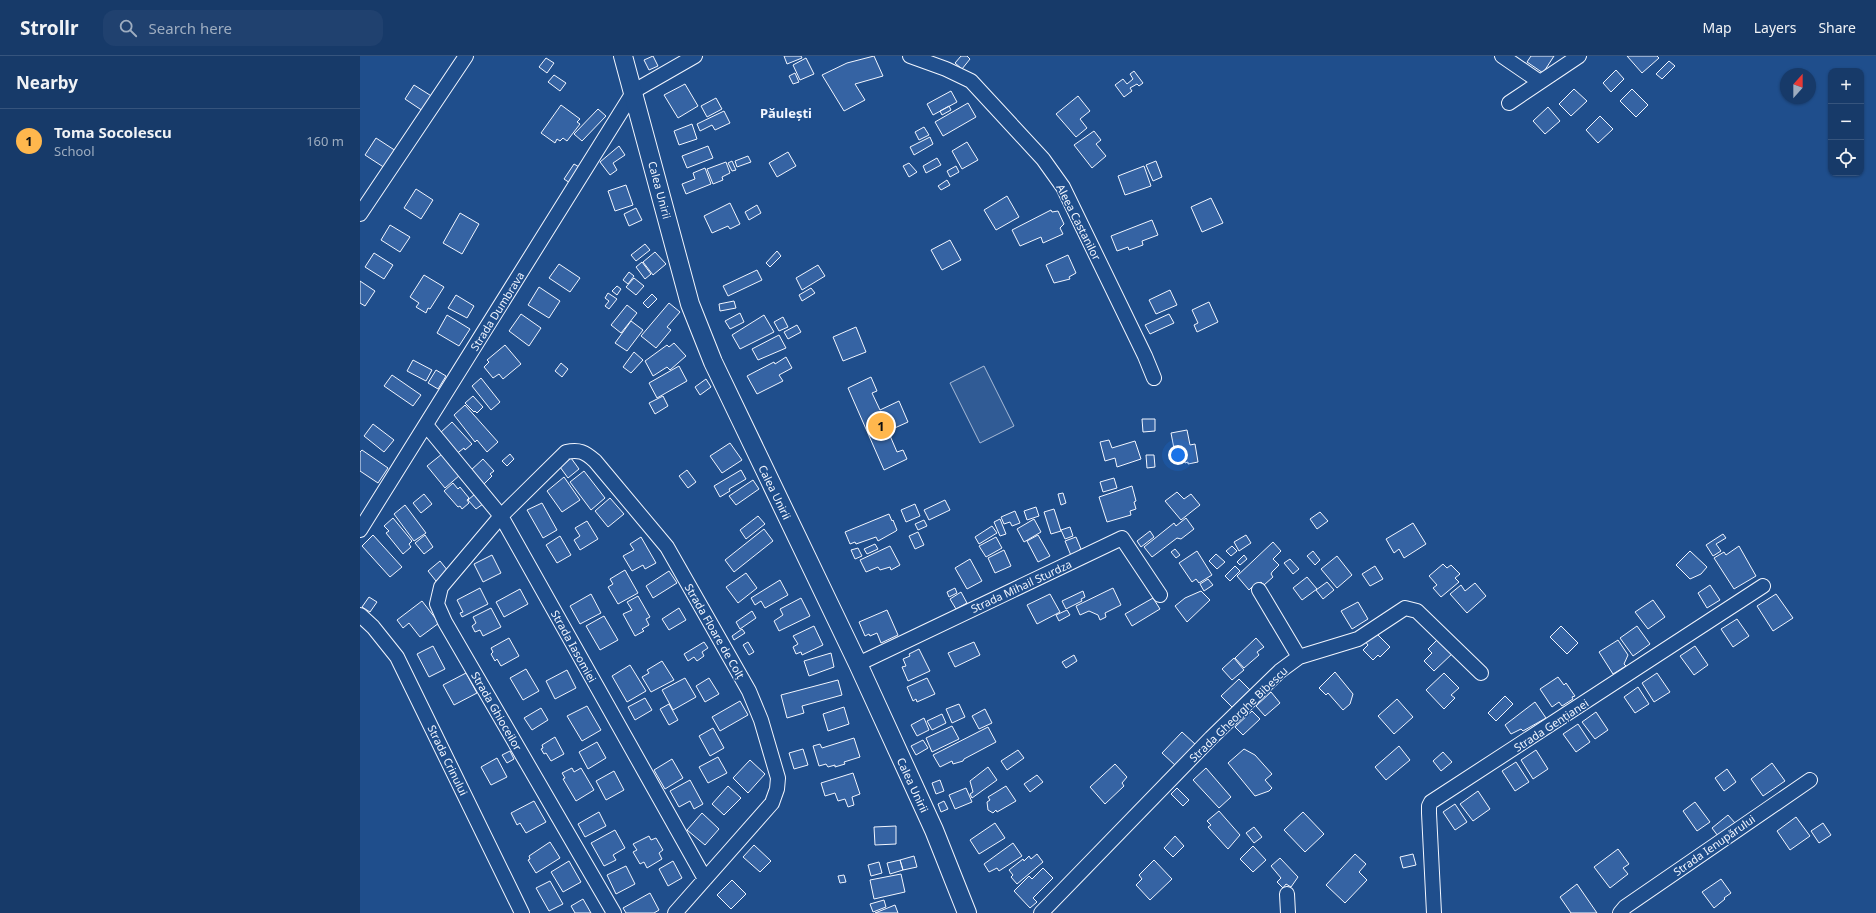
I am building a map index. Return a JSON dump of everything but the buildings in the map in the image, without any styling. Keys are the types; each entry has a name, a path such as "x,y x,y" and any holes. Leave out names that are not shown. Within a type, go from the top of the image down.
{"main road":[{"name":"Calea Unirii","path":"623,56 634,91 690,304 713,362 858,664 934,830 967,913"}],"street":[{"path":"360,214 466,56"},
{"path":"634,91 695,56"},
{"name":"Aleea Castanilor","path":"910,56 946,68 971,81 1043,158 1063,188 1145,356 1154,378"},
{"path":"1502,56 1540,82"},
{"path":"1509,103 1579,56"},
{"name":"Strada Dumbrava","path":"360,530 634,91"},
{"name":"Strada Iasomiei","path":"426,424 501,516 705,879"},
{"name":"Strada Floare de Colț","path":"501,516 566,452 574,450 586,453 595,461 666,547 749,691 761,720 772,756 778,778 777,789 772,802 675,913"},
{"name":"Strada Ghioceilor","path":"501,516 441,587 437,604 449,629 614,913"},
{"name":"Strada Mihail Sturdza","path":"858,664 1122,538 1160,595"},
{"name":"Strada Gențianei","path":"1434,913 1429,812 1431,802 1763,586"},
{"path":"1259,590 1299,657"},
{"name":"Strada Gheorghe Bibescu","path":"1041,913 1211,738 1274,677 1299,657 1358,639 1405,608 1417,611 1481,673"},
{"name":"Strada Crinului","path":"360,615 374,627 397,657 522,913"},
{"name":"Strada Ienupărului","path":"1620,913 1625,907 1710,847 1810,780"},
{"path":"1287,894 1288,913"}],"shaded area":[{"path":"984,366 1014,426 980,443 950,383"}],"place":[{"name":"Toma Socolescu","path":"881,426"}],"district":[{"name":"Păulești","path":"786,113"}]}
